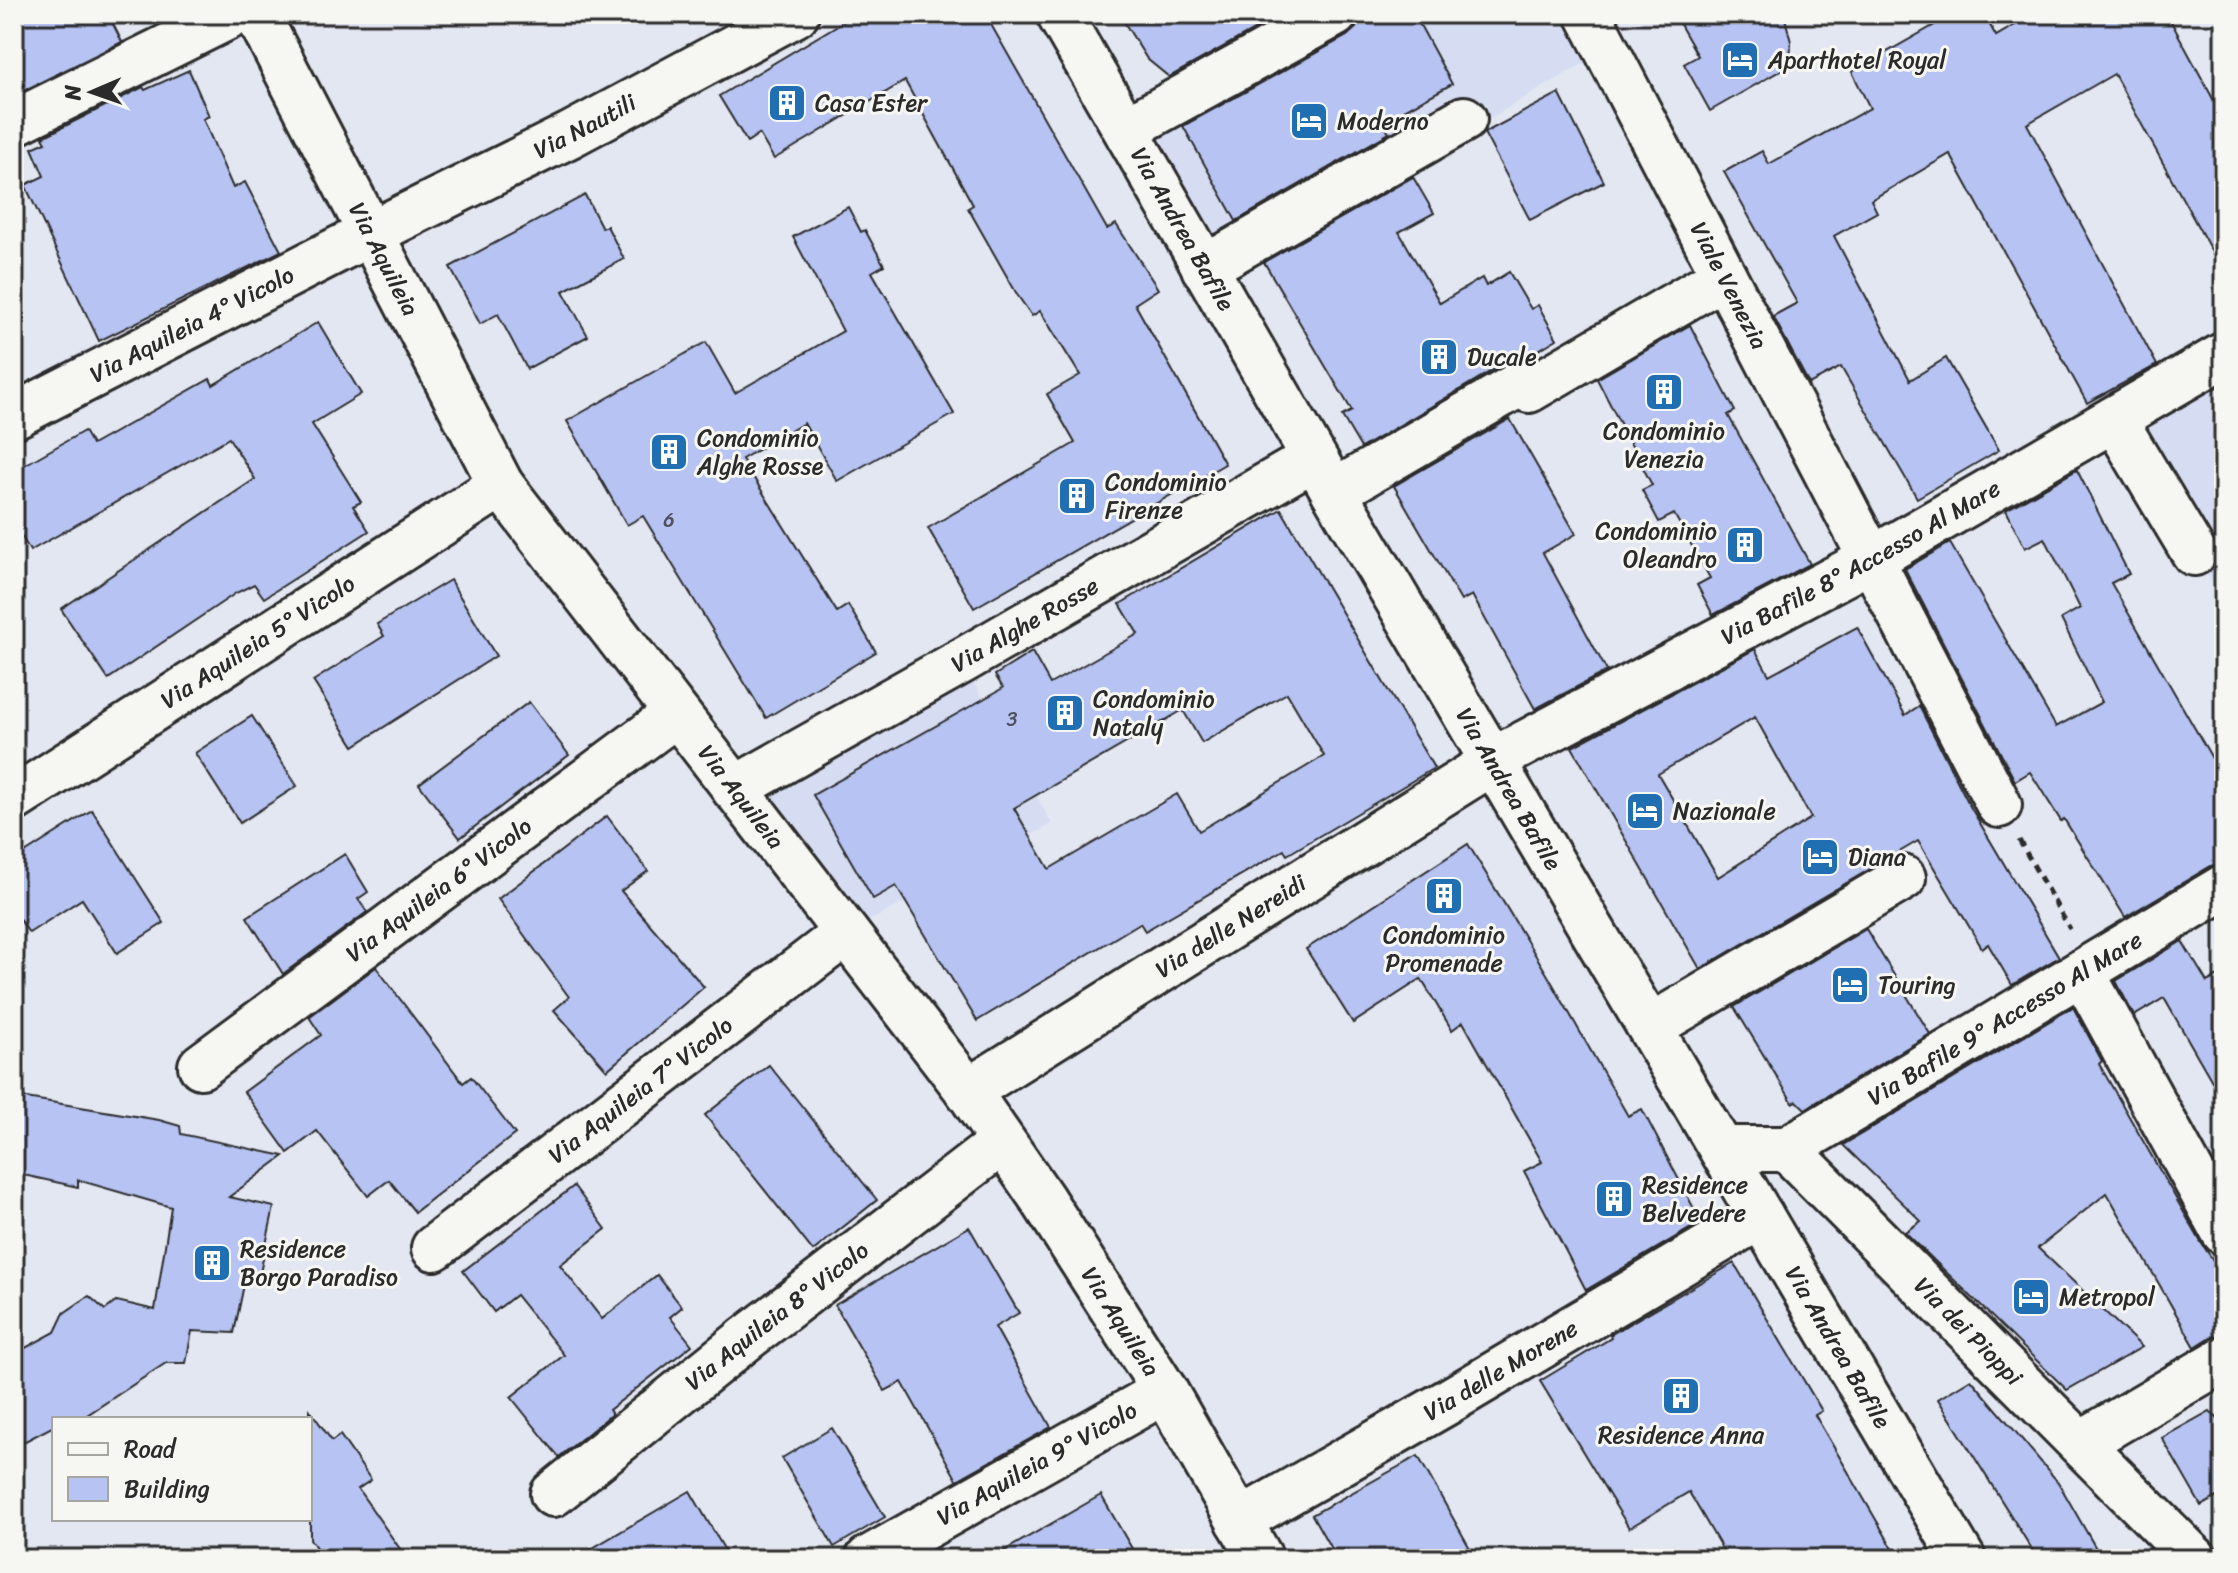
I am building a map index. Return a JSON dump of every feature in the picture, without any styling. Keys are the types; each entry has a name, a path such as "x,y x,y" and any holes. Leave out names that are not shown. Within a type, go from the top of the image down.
{"street":[{"path":"14,123 234,14"},
{"name":"Via Aquileia","path":"257,14 501,485 968,1091 1043,1200 1165,1391 1261,1559"},
{"name":"Via Nautili","path":"371,233 570,135 796,14"},
{"name":"Via Andrea Bafile","path":"1059,14 1324,475 1963,1559"},
{"path":"1126,129 1335,14"},
{"name":"Viale Venezia","path":"1588,14 1999,805"},
{"path":"1204,268 1464,119"},
{"name":"Via Aquileia 4° Vicolo","path":"14,416 371,233"},
{"name":"Via Alghe Rosse","path":"734,789 962,661 1324,475 1523,382 1529,390 1724,276"},
{"name":"Via Bafile 8° Accesso Al Mare","path":"1495,762 1512,750 1872,559 2224,355"},
{"path":"2114,419 2194,553"},
{"name":"Via Aquileia 5° Vicolo","path":"14,799 501,485"},
{"name":"Via Aquileia 6° Vicolo","path":"201,1066 676,714"},
{"name":"Via delle Nereidi","path":"968,1091 1495,762"},
{"path":"1650,1027 1903,878"},
{"name":"Via Bafile 9° Accesso Al Mare","path":"1787,1149 2224,887"},
{"name":"Via Aquileia 7° Vicolo","path":"434,1248 846,933"},
{"path":"2087,969 2224,1232"},
{"name":"Via Aquileia 8° Vicolo","path":"553,1494 747,1338 1002,1142"},
{"path":"1722,1149 1787,1149"},
{"name":"Via dei Pioppi","path":"1787,1149 2195,1559"},
{"name":"Via delle Morene","path":"1239,1521 1444,1404 1761,1216"},
{"path":"2081,1443 2224,1359"},
{"name":"Via Aquileia 9° Vicolo","path":"868,1559 1165,1391"}],"path":[{"path":"1999,805 2087,969"}],"shaded area":[{"path":"1335,14 1588,14 1606,50 1211,282 1126,129"},
{"path":"2224,355 2224,602 2114,419"},
{"path":"962,661 1052,824 846,933 734,789"}],"building":[{"path":"14,14 108,14 122,42 21,92 14,77"},
{"path":"856,14 985,14 1107,229 1116,224 1158,289 1135,304 1225,464 974,608 928,528 1075,443 1047,394 1080,375 1040,311 1032,316 1018,296 968,208 973,205 905,81 774,159 759,134 747,142 719,96"},
{"path":"1119,14 1250,14 1257,28 1169,77 1147,59"},
{"name":"Moderno","path":"1367,14 1414,14 1452,84 1382,122 1389,133 1236,221 1183,126 1347,36 1356,28 1359,18"},
{"name":"Aparthotel Royal","path":"1674,14 1784,14 1791,42 1790,65 1710,111 1684,64 1698,56"},
{"path":"1954,14 1984,14 1996,36 2034,14 2167,14 2224,119 2224,274 2114,74 2027,124 2157,365 2087,403 1950,154 1871,200 1877,212 1834,236 1910,380 1946,358 1999,450 1917,498 1841,367 1809,384 1773,316 1797,303 1724,172 1762,151 1769,164 1870,108 1852,72"},
{"path":"189,70 209,116 203,119 233,188 245,182 281,251 99,341 25,185 44,176 32,148 46,142 43,137 143,87 145,90"},
{"path":"1559,93 1604,182 1530,220 1484,133"},
{"path":"1413,177 1434,213 1399,232 1440,303 1482,278 1486,286 1509,272 1531,309 1538,305 1557,339 1525,358 1510,360 1361,448 1342,416 1352,411 1264,262"},
{"path":"585,195 602,228 607,226 624,259 563,291 588,336 527,369 498,314 480,324 450,267"},
{"path":"848,207 884,265 872,272 954,414 837,481 804,423 742,459 837,612 848,605 876,652 766,718 643,516 627,525 567,421 706,342 735,393 843,331 793,237"},
{"path":"318,322 361,394 312,424 361,502 353,506 369,531 264,598 254,584 236,593 108,679 61,609 255,479 229,438 30,551 14,523 14,471 84,431 92,445 210,379 213,385"},
{"path":"1690,325 1735,411 1728,415 1810,564 1713,615 1697,585 1710,578 1674,514 1659,522 1642,490 1652,485 1597,379"},
{"path":"1510,419 1576,534 1543,553 1607,671 1535,709 1472,595 1461,601 1394,486"},
{"path":"2077,470 2129,574 2111,583 2224,779 2224,862 2211,866 2125,917 2064,819 2061,821 2030,772 2015,781 1905,569 1950,543 2056,727 2102,702 2061,619 2080,608 2045,538 2025,548 2006,510"},
{"path":"1281,509 1434,768 1287,855 1284,850 1145,931 1140,923 977,1021 896,886 873,899 813,795 1003,688 995,675 1032,652 1050,684 1138,634 1120,604","holes":["1287,693 1324,756 1199,831 1177,794 1049,869 1014,808 1183,710 1202,743"]},
{"path":"450,580 496,656 354,746 313,681 384,636 377,624"},
{"path":"1857,627 1905,715 1919,706 1971,808 2059,957 2012,985 1988,944 1982,948 1918,841 1700,969 1572,747 1755,649 1769,675","holes":["1755,717 1811,818 1718,877 1658,774"]},
{"path":"529,702 569,755 460,838 419,784"},
{"path":"252,716 297,786 240,823 195,753"},
{"path":"92,810 164,923 117,953 82,899 29,933 14,911 14,860"},
{"path":"607,816 648,871 621,891 704,987 607,1070 554,1010 569,997 498,899"},
{"path":"1468,844 1628,1116 1642,1109 1701,1222 1586,1290 1524,1171 1542,1162 1463,1022 1452,1030 1421,979 1353,1023 1306,949"},
{"path":"345,854 368,892 358,899 367,912 283,974 247,917"},
{"name":"Touring","path":"1866,929 1930,1034 1805,1109 1797,1101 1793,1103 1734,1007"},
{"path":"2182,941 2207,982 2224,973 2224,1102 2164,998 2134,1016 2116,981"},
{"path":"376,967 463,1083 471,1077 515,1134 415,1212 389,1180 368,1196 317,1131 288,1153 244,1092 321,1035 309,1017"},
{"path":"2073,1007 2102,1061 2099,1064 2202,1244 2224,1276 2224,1334 2211,1337 2195,1347 2107,1193 2038,1248 2142,1347 2067,1390 1905,1232 1921,1221 1843,1145"},
{"path":"769,1065 877,1200 813,1251 705,1115"},
{"name":"Residence Borgo Paradiso","path":"14,1096 159,1120 180,1126 181,1134 284,1156 229,1197 274,1207 260,1273 247,1270 234,1333 192,1331 186,1363 166,1363 84,1417 52,1417 52,1427 14,1447 14,1354 55,1332 64,1313 89,1296 105,1310 117,1301 155,1310 171,1207 78,1180 78,1187 14,1173"},
{"path":"574,1186 606,1229 560,1265 602,1319 657,1275 682,1307 670,1317 692,1345 609,1410 612,1414 559,1457 511,1397 564,1355 516,1295 494,1312 463,1271"},
{"path":"969,1227 1019,1313 995,1327 1051,1427 957,1480 902,1382 885,1391 835,1305"},
{"name":"Residence Anna","path":"1734,1263 1822,1411 1815,1415 1899,1559 1728,1559 1689,1492 1629,1528 1540,1381 1611,1338 1610,1335"},
{"path":"1971,1379 2058,1482 2102,1559 2038,1559 1938,1399"},
{"path":"310,1410 332,1441 340,1435 371,1480 358,1489 407,1559 324,1559 310,1539"},
{"path":"2210,1411 2224,1425 2224,1493 2201,1506 2162,1438"},
{"path":"832,1428 885,1517 834,1547 782,1458"},
{"path":"1418,1456 1476,1559 1337,1559 1312,1515"},
{"path":"690,1491 730,1559 574,1559"},
{"path":"1101,1495 1138,1559 990,1559"}],"place":[{"name":"Aparthotel Royal","path":"1740,60"},
{"name":"Casa Ester","path":"787,103"},
{"name":"Moderno","path":"1309,121"},
{"name":"Ducale","path":"1439,357"},
{"name":"Condominio Venezia","path":"1664,392"},
{"name":"Condominio Alghe Rosse","path":"669,452"},
{"name":"Condominio Firenze","path":"1077,496"},
{"name":"Condominio Oleandro","path":"1745,545"},
{"name":"Condominio Nataly","path":"1065,713"},
{"name":"Nazionale","path":"1645,811"},
{"name":"Diana","path":"1820,857"},
{"name":"Condominio Promenade","path":"1444,896"},
{"name":"Touring","path":"1850,985"},
{"name":"Residence Belvedere","path":"1614,1199"},
{"name":"Residence Borgo Paradiso","path":"212,1263"},
{"name":"Metropol","path":"2031,1297"},
{"name":"Residence Anna","path":"1681,1396"}]}
